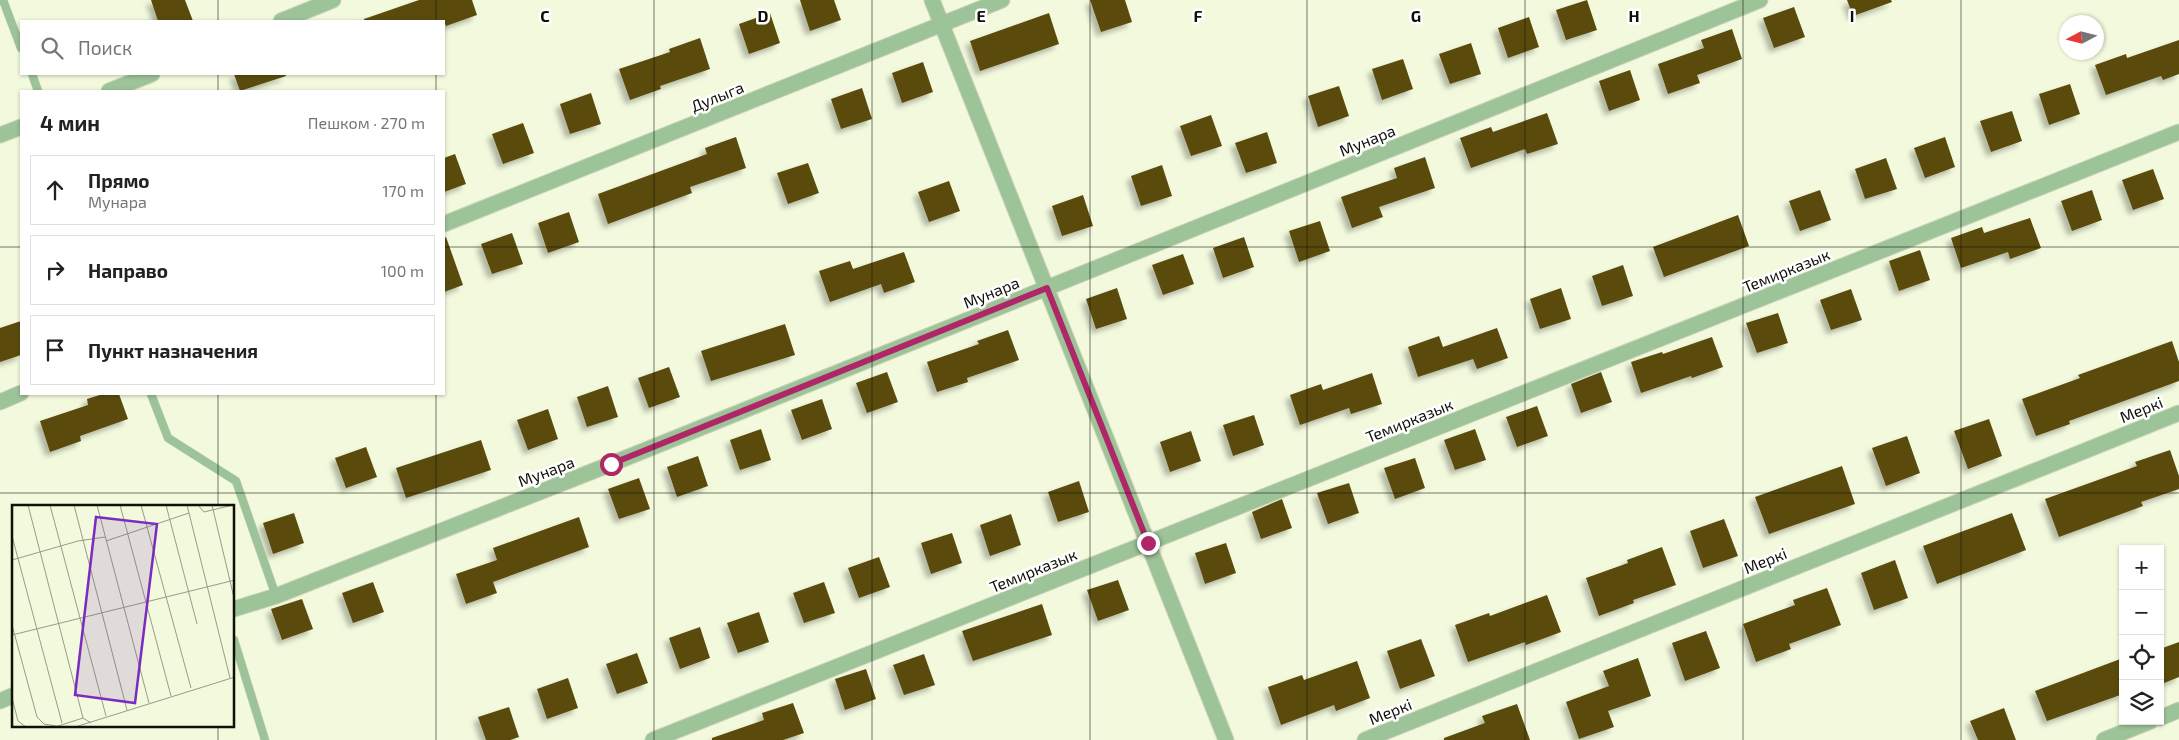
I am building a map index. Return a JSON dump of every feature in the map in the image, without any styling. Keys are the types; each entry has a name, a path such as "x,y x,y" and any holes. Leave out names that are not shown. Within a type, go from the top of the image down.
{"street":[{"path":"283,20 333,0"},
{"path":"932,0 1226,740"},
{"name":"Дулыга","path":"445,224 1002,0"},
{"name":"Мунара","path":"235,609 276,596 611,464 1760,0"},
{"path":"112,90 150,75"},
{"path":"0,135 20,127"},
{"name":"Темирказык","path":"653,740 2179,132"},
{"path":"0,402 20,393"},
{"name":"Меркі","path":"1365,740 2179,413"},
{"path":"0,701 12,696"},
{"path":"2164,716 2179,710"},
{"path":"2104,740 2141,725"}],"lane":[{"path":"2,0 20,45"},
{"path":"32,75 38,90"},
{"path":"151,395 168,438 236,482 276,596"},
{"path":"235,643 265,740"}],"building":[{"path":"151,0 185,0 193,20 158,20"},
{"path":"419,0 472,0 477,15 446,26 445,20 364,19"},
{"path":"800,0 834,0 841,20 810,31"},
{"path":"1090,0 1125,0 1132,22 1101,32"},
{"path":"1587,0 1597,30 1566,40 1556,10"},
{"path":"1847,0 1891,0 1892,2 1853,16"},
{"path":"1794,7 1805,37 1774,48 1763,18"},
{"path":"770,13 780,43 749,54 739,24"},
{"path":"1049,13 1059,44 980,71 970,41"},
{"path":"1529,17 1539,47 1508,58 1498,28"},
{"path":"1732,29 1742,59 1697,75 1700,83 1668,94 1658,64 1704,48 1701,40"},
{"path":"700,38 710,69 660,86 661,89 630,100 619,69 670,52 669,49"},
{"path":"2179,40 2179,74 2163,80 2161,76 2106,95 2095,65 2126,54 2127,58"},
{"path":"1471,43 1481,74 1450,84 1439,54"},
{"path":"1403,59 1413,89 1382,100 1372,69"},
{"path":"923,62 933,92 902,103 892,73"},
{"path":"1630,70 1640,100 1609,111 1599,81"},
{"path":"234,75 286,76 243,90 240,90"},
{"path":"2070,84 2080,114 2049,125 2039,94"},
{"path":"1339,86 1349,116 1318,127 1308,96"},
{"path":"862,88 872,119 841,129 831,99"},
{"path":"591,93 601,124 570,134 560,104"},
{"path":"2012,111 2022,141 1991,152 1980,121"},
{"path":"1547,113 1558,144 1527,154 1525,149 1471,168 1460,138 1491,127 1493,132"},
{"path":"1211,115 1222,146 1191,156 1180,126"},
{"path":"523,123 534,153 503,164 492,134"},
{"path":"1267,132 1277,163 1246,173 1235,143"},
{"path":"736,137 746,168 690,187 692,193 608,224 598,194 707,154 705,148"},
{"path":"1945,137 1955,167 1925,178 1914,148"},
{"path":"455,154 466,184 445,192 445,158"},
{"path":"1425,157 1435,188 1379,207 1383,217 1352,228 1341,197 1397,178 1394,168"},
{"path":"1886,158 1897,189 1865,199 1855,169"},
{"path":"808,163 819,193 788,204 777,173"},
{"path":"1162,165 1172,196 1141,206 1131,176"},
{"path":"2153,169 2164,199 2133,210 2122,180"},
{"path":"949,181 960,211 929,222 918,192"},
{"path":"1820,190 1831,220 1800,231 1789,201"},
{"path":"2092,190 2102,220 2072,231 2061,201"},
{"path":"1083,195 1093,226 1062,236 1052,206"},
{"path":"569,212 579,242 548,253 538,223"},
{"path":"1738,215 1749,246 1664,277 1653,247"},
{"path":"2030,218 2041,248 2010,259 2008,252 1961,268 1951,238 1982,227 1984,233"},
{"path":"1320,221 1330,251 1299,262 1289,231"},
{"path":"512,233 523,264 492,274 481,244"},
{"path":"1244,237 1254,267 1223,278 1213,248"},
{"path":"445,238 463,285 445,292"},
{"path":"1920,250 1930,280 1899,291 1889,261"},
{"path":"904,252 915,282 884,293 881,284 830,302 819,271 850,261 853,269"},
{"path":"1183,254 1194,284 1163,295 1152,265"},
{"path":"1623,265 1633,296 1602,306 1592,276"},
{"path":"1117,288 1127,319 1096,329 1086,299"},
{"path":"1561,288 1571,319 1540,329 1530,299"},
{"path":"1851,289 1862,320 1831,330 1820,300"},
{"path":"1778,313 1788,343 1757,353 1746,323"},
{"path":"20,321 20,355 0,362 0,328"},
{"path":"785,324 795,355 711,381 701,351"},
{"path":"1497,328 1508,358 1477,369 1473,359 1418,377 1408,347 1439,336 1443,347"},
{"path":"1008,330 1019,360 967,378 968,382 937,392 927,362 979,344 977,341"},
{"path":"1712,337 1723,367 1641,393 1631,362 1662,352 1663,354"},
{"path":"2172,341 2179,362 2179,381 2069,421 2070,424 2036,436 2022,399 2080,378 2078,375"},
{"path":"669,367 680,397 649,408 638,378"},
{"path":"887,372 898,402 867,413 856,383"},
{"path":"1601,372 1612,402 1581,413 1571,384"},
{"path":"1372,373 1382,404 1351,414 1349,408 1300,425 1290,395 1321,384 1323,390"},
{"path":"608,386 618,417 587,427 577,397"},
{"path":"100,395 119,395 128,419 80,436 81,441 50,452 40,421 88,405 87,399"},
{"path":"822,399 832,429 802,440 791,410"},
{"path":"1537,406 1548,436 1517,447 1506,417"},
{"path":"548,409 558,439 528,450 517,420"},
{"path":"1254,415 1264,445 1233,456 1223,425"},
{"path":"1989,419 2002,456 1968,469 1954,431"},
{"path":"761,429 771,460 740,470 730,440"},
{"path":"1475,429 1486,460 1455,470 1444,440"},
{"path":"1191,431 1201,461 1170,472 1160,442"},
{"path":"1907,436 1920,473 1886,486 1872,448"},
{"path":"481,440 491,470 406,498 396,468"},
{"path":"366,447 377,477 346,488 335,458"},
{"path":"2170,450 2179,476 2179,489 2141,502 2143,506 2059,537 2045,499 2137,466 2135,462"},
{"path":"698,456 708,486 677,497 667,467"},
{"path":"1415,458 1425,488 1395,499 1384,468"},
{"path":"1842,466 1855,504 1769,534 1755,497"},
{"path":"639,478 650,509 619,519 608,489"},
{"path":"1079,481 1089,512 1058,522 1048,492"},
{"path":"1349,483 1359,513 1328,524 1317,493"},
{"path":"1282,499 1292,528 1261,539 1252,512"},
{"path":"294,513 304,543 273,554 263,523"},
{"path":"2012,513 2026,550 1937,584 1923,546"},
{"path":"1011,514 1021,545 990,556 980,525"},
{"path":"579,517 589,547 493,582 497,593 466,604 456,574 497,560 493,548"},
{"path":"1724,519 1738,556 1703,568 1690,531"},
{"path":"952,533 962,563 931,574 921,543"},
{"path":"1226,543 1236,573 1205,584 1195,553"},
{"path":"1662,547 1676,585 1633,600 1634,603 1599,616 1586,578 1628,563 1627,560"},
{"path":"879,557 890,587 859,598 848,568"},
{"path":"1895,560 1908,598 1874,610 1861,573"},
{"path":"1118,580 1129,610 1098,621 1087,590"},
{"path":"373,582 384,612 353,623 342,593"},
{"path":"824,582 835,613 804,623 793,593"},
{"path":"1827,588 1841,625 1789,644 1791,649 1756,662 1743,624 1795,605 1793,600"},
{"path":"1547,595 1561,632 1526,645 1525,642 1468,662 1455,625 1489,613 1490,616"},
{"path":"302,599 313,629 282,640 271,609"},
{"path":"1042,604 1052,635 973,661 962,631"},
{"path":"759,612 769,642 738,653 727,623"},
{"path":"700,627 710,658 680,669 669,638"},
{"path":"1706,631 1720,668 1685,681 1672,643"},
{"path":"1421,639 1435,676 1400,689 1387,651"},
{"path":"2179,642 2179,677 2164,683 2164,680 2164,648"},
{"path":"637,653 648,683 617,694 606,664"},
{"path":"924,654 935,685 904,695 893,665"},
{"path":"1638,658 1651,696 1608,711 1614,727 1579,739 1566,702 1609,686 1603,671"},
{"path":"2119,660 2119,695 2047,721 2035,691"},
{"path":"1357,661 1370,698 1336,711 1334,705 1281,725 1268,687 1302,675 1304,680"},
{"path":"866,669 876,699 845,710 835,679"},
{"path":"568,678 578,708 547,719 537,689"},
{"path":"793,703 804,733 783,740 712,740 712,738 764,720 762,713"},
{"path":"1517,704 1530,740 1444,740 1444,738 1485,723 1482,716"},
{"path":"509,707 519,737 510,740 486,740 478,717"},
{"path":"2004,708 2016,740 1978,740 1970,721"}],"route":[{"path":"611,464 1047,288 1148,543"}]}
